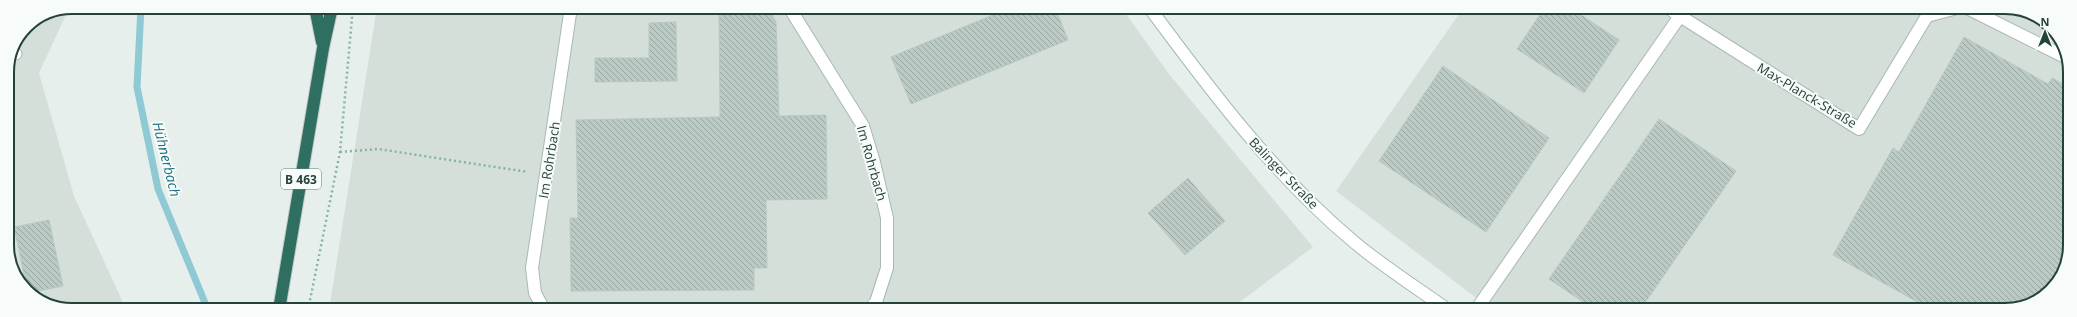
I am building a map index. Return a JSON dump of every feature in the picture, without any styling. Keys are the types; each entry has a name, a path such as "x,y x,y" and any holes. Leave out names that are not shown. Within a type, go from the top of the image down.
{"highway":[{"name":"B 463","path":"316,14 323,48"},
{"name":"B 463","path":"280,303 323,48 330,14"}],"street":[{"name":"Im Rohrbach","path":"540,303 535,293 532,268 570,14"},
{"name":"Im Rohrbach","path":"793,14 863,126 874,162 887,218 887,268 873,303"},
{"name":"Balinger Straße","path":"1154,14 1208,87 1259,150 1354,242 1438,303"},
{"name":"Max-Planck-Straße","path":"1677,14 1859,129 1927,16 1934,14"},
{"path":"1979,14 2060,55"},
{"path":"1481,303 1680,16"}],"path":[{"path":"309,303 340,152 352,14"},
{"path":"340,152 378,149 547,174"}],"shaded area":[{"path":"376,14 1126,14 1169,74 1313,247 1238,303 330,303"},
{"path":"1459,14 2013,14 2031,20 2043,28 2055,43 2062,61 2063,253 2057,271 2043,289 2027,299 2016,302 1483,303 1336,191"},
{"path":"66,15 39,73 74,196 123,303 64,303 46,297 31,286 26,280 20,271 15,256 15,61 18,50 31,31 50,18"}],"building":[{"path":"719,14 771,14 776,22 779,116 826,115 827,199 766,200 767,268 754,268 754,290 571,291 570,218 578,218 576,120 720,117"},
{"path":"995,14 1058,14 1068,40 911,104 891,57"},
{"path":"1540,14 1580,14 1619,40 1584,93 1517,49"},
{"path":"676,22 677,81 595,82 595,58 649,58 649,23"},
{"path":"1964,37 2048,84 2052,78 2063,84 2063,253 2057,271 2043,289 2027,299 2016,302 1919,303 1833,255 1893,148 1899,152"},
{"path":"1443,66 1549,138 1486,232 1379,161"},
{"path":"1659,119 1736,171 1645,303 1585,303 1549,279"},
{"path":"1188,178 1225,221 1185,255 1148,213"},
{"path":"49,220 63,286 38,291 26,280 14,227"}],"waterway":[{"name":"Hühnerbach","path":"141,14 137,87 158,189 205,303"}]}
